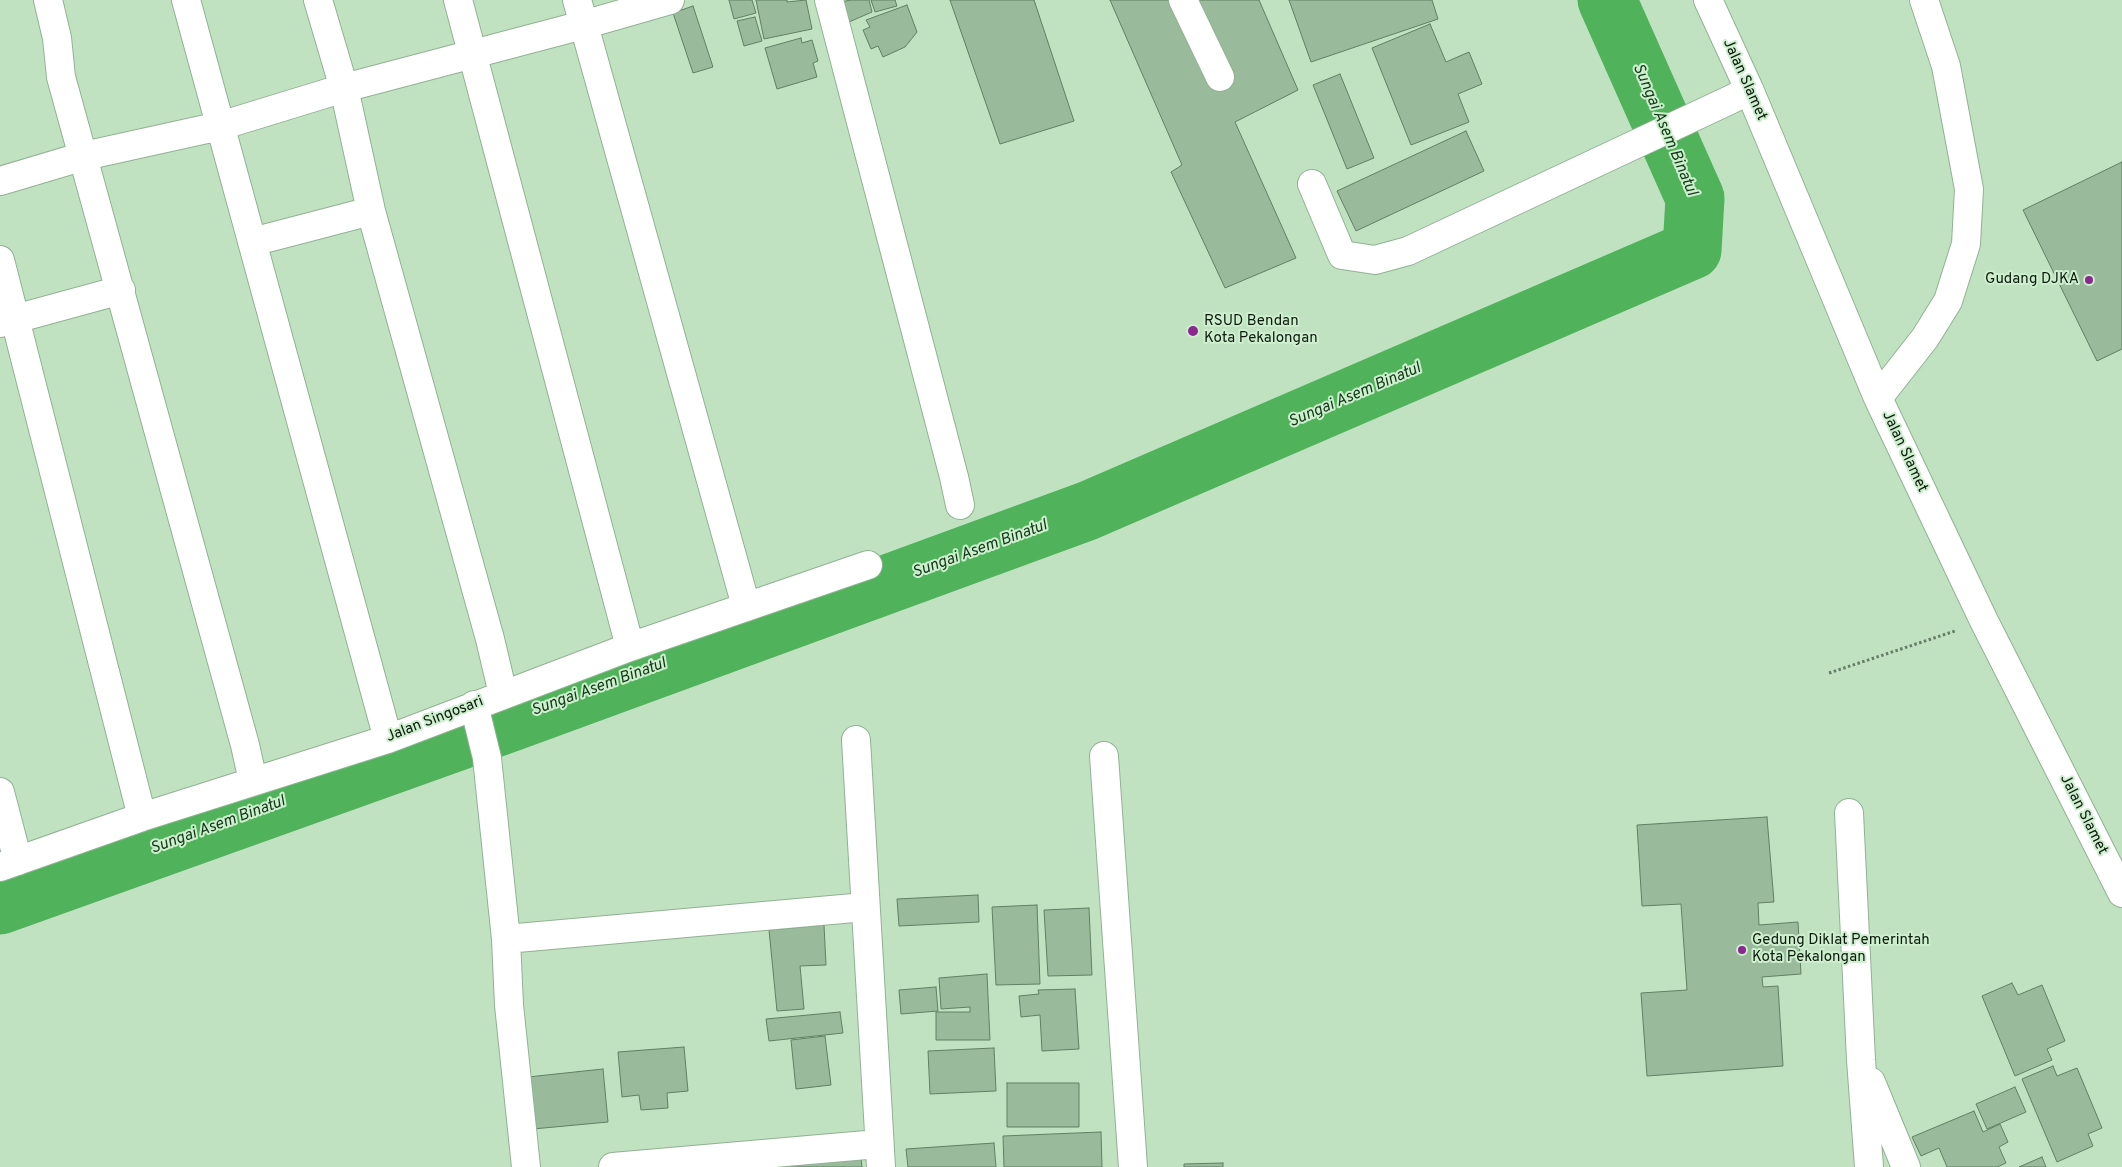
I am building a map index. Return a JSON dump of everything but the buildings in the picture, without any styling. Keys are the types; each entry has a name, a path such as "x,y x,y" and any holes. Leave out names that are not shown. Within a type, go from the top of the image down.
{"street":[{"path":"48,0 57,38 61,77 121,290 245,745 253,781"},
{"path":"186,0 388,739"},
{"path":"318,0 344,88 371,211 490,639 503,694"},
{"path":"458,0 630,648"},
{"path":"0,181 84,156 220,126 344,88 472,54 580,13 670,0"},
{"path":"829,0 960,505"},
{"path":"1183,0 1220,77"},
{"name":"Jalan Slamet","path":"1708,0 1741,94 1878,398 1984,621 2122,894"},
{"path":"1878,398 1926,338 1948,301 1966,244 1969,189 1946,66 1924,0"},
{"path":"580,13 746,606"},
{"path":"1312,184 1342,256 1375,260 1408,251 1741,94"},
{"path":"252,242 371,211"},
{"path":"0,260 8,321 142,817"},
{"path":"8,321 121,290"},
{"name":"Jalan Singosari","path":"9,864 142,817 253,781 388,739 477,714 503,694 746,606 868,565"},
{"path":"477,714 487,758 506,939 509,1005 526,1167"},
{"path":"613,1167 880,1156 856,740"},
{"path":"1104,756 1133,1167"},
{"path":"0,792 9,864"},
{"path":"1850,813 1869,1167"},
{"path":"506,939 865,907"},
{"path":"1862,1060 1906,1167"}],"path":[{"path":"1829,673 1984,621"}],"waterway":[{"name":"Sungai Asem Binatul","path":"0,905 514,721 1087,511 1692,250 1695,198 1607,0"}],"place":[{"name":"Gudang DJKA","path":"2089,280"},
{"name":"RSUD Bendan Kota Pekalongan","path":"1193,331"},
{"name":"Gedung Diklat Pemerintah Kota Pekalongan","path":"1742,950"}]}
